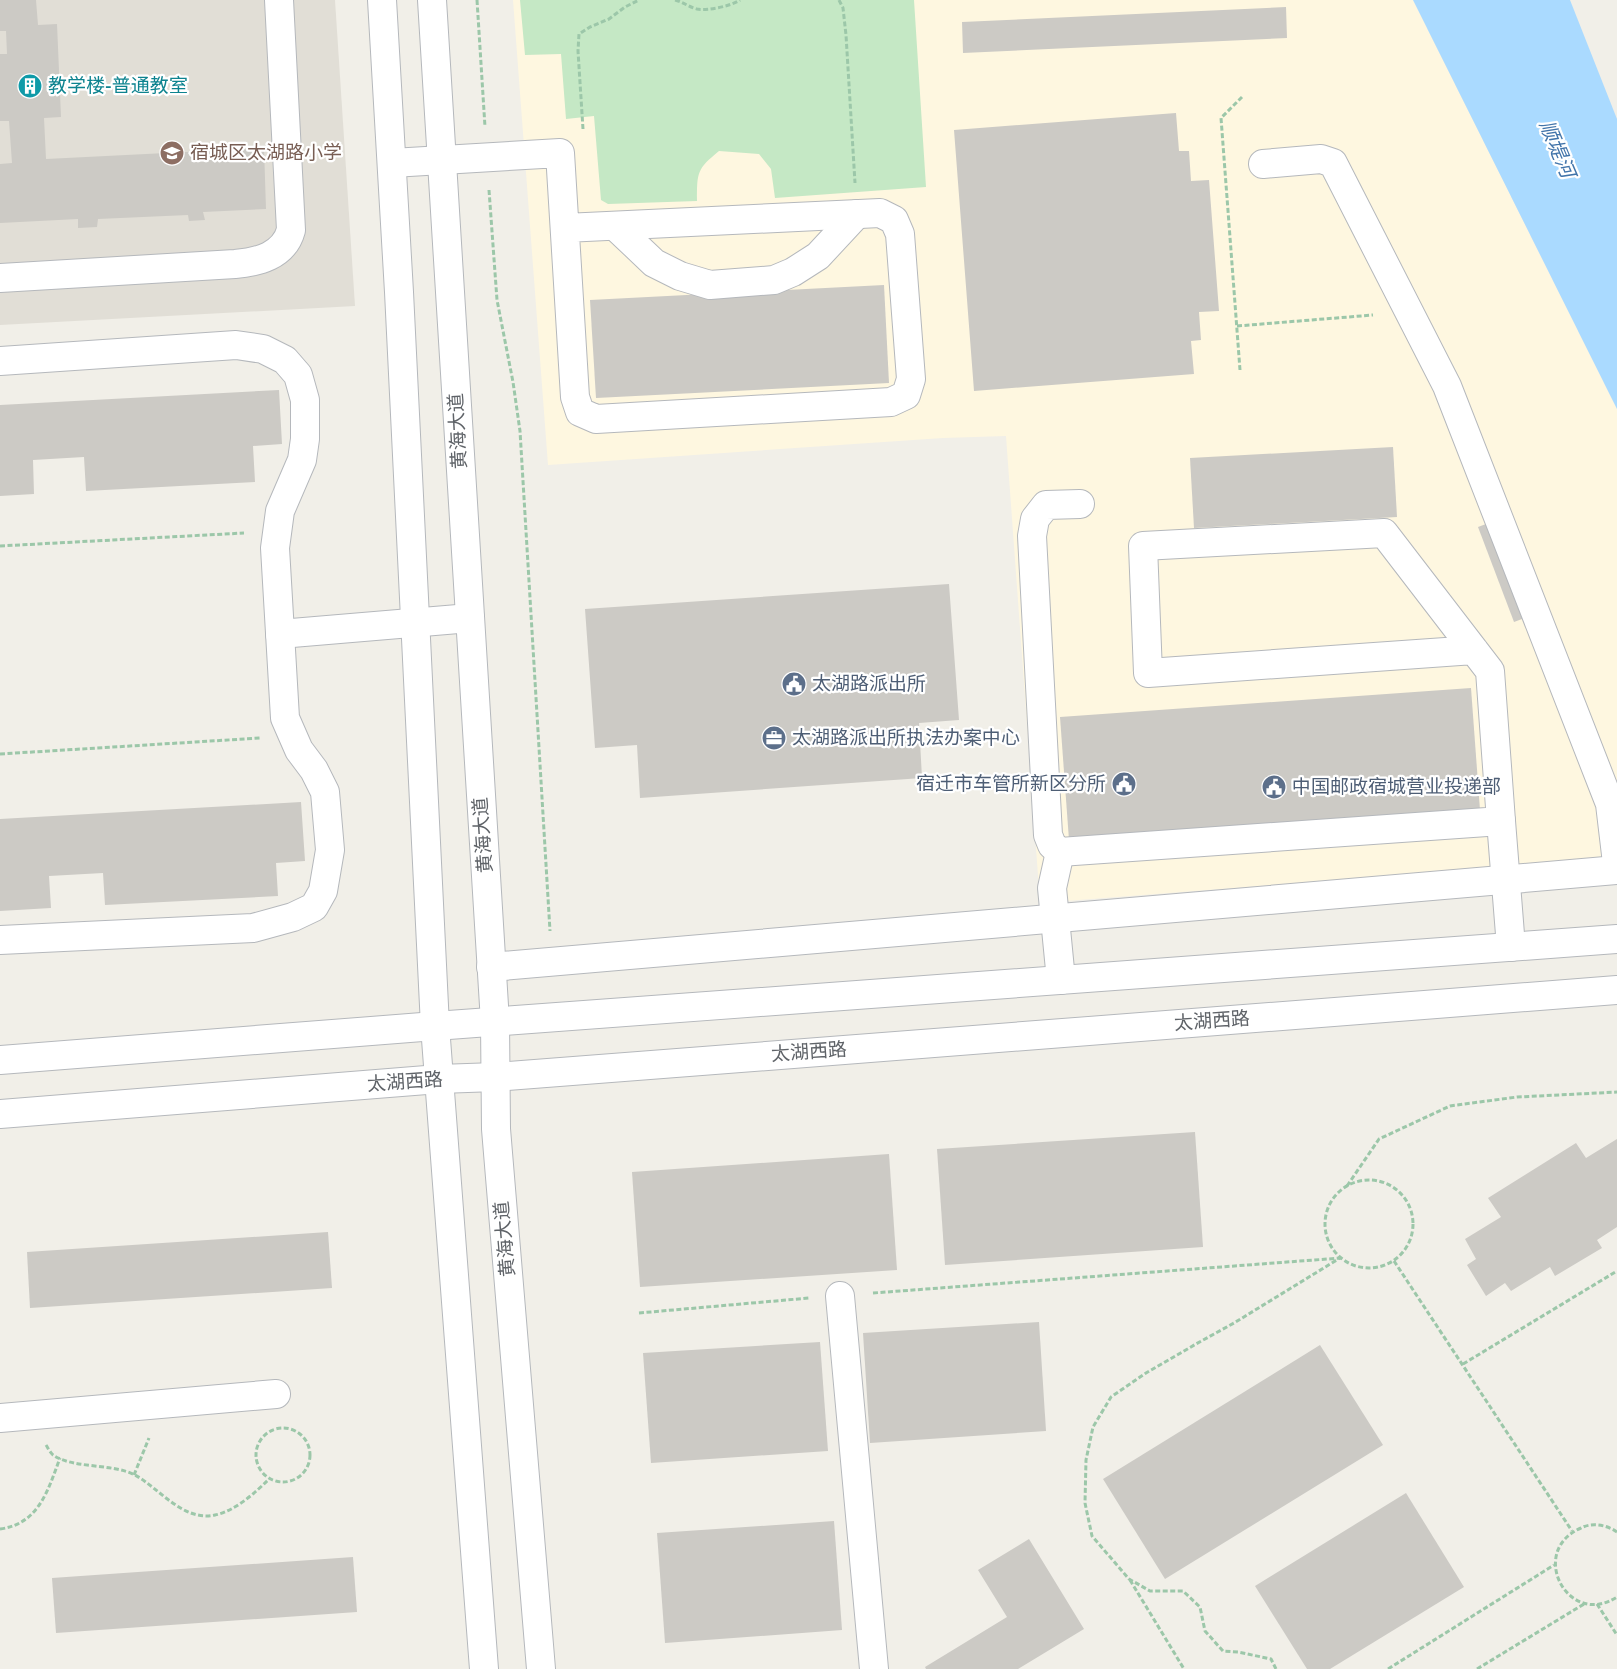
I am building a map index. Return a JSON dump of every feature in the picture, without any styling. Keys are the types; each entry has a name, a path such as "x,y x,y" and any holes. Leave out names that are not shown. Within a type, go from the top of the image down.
{"street":[{"path":"0,278 254,262 272,255 281,248 289,238 291,230 279,0"},
{"path":"382,0 392,163 435,1026 484,1669"},
{"name":"黄海大道","path":"432,0 495,1022 497,1139 541,1669"},
{"path":"392,163 560,153 564,228 575,397 580,412 596,419 891,402 906,395 911,379 900,234 894,220 880,213 564,228"},
{"path":"1263,164 1321,158 1333,163 1410,312 1447,386 1605,792 1612,817 1617,863"},
{"path":"616,226 654,263 680,276 710,285 774,280 793,272 818,256 857,214"},
{"path":"0,361 236,345 263,349 285,360 298,375 305,400 305,439 302,460 280,511 275,548 285,718 299,750 314,770 325,792 330,850 323,892 314,907 293,917 253,928 0,940"},
{"path":"1080,504 1046,505 1035,519 1032,536 1048,835 1052,845 1060,852 1501,821"},
{"path":"1474,650 1148,673 1143,546 1384,533 1474,650 1490,671 1511,947"},
{"path":"280,634 470,618"},
{"path":"1060,852 1052,888 1061,980"},
{"path":"491,967 1617,870"},
{"path":"0,1060 1617,939"},
{"name":"太湖西路","path":"0,1114 1617,990"},
{"path":"840,1296 874,1669"},
{"path":"0,1418 276,1394"}],"path":[{"path":"477,0 497,300 513,382 520,431 552,962"},
{"path":"583,129 578,51 579,34 609,19 625,7 639,0"},
{"path":"675,0 698,9 716,8 734,4 740,0"},
{"path":"839,0 843,8 846,36 857,214"},
{"path":"1240,370 1221,118 1242,97"},
{"path":"1237,326 1410,312"},
{"path":"0,546 277,531"},
{"path":"0,754 293,736"},
{"path":"1347,1186 1379,1139 1450,1106 1517,1097 1617,1092"},
{"path":"1361,1180 1377,1180 1391,1185 1403,1194 1411,1207 1414,1222 1412,1237 1405,1250 1394,1261 1381,1266 1367,1268 1353,1265 1341,1258 1332,1247 1326,1234 1325,1220 1333,1199 1347,1186 1361,1180"},
{"path":"639,1313 1341,1258"},
{"path":"1184,1669 1129,1579 1092,1536 1085,1503 1086,1460 1093,1428 1111,1397 1146,1374 1234,1324 1341,1258"},
{"path":"1394,1261 1572,1532"},
{"path":"1463,1364 1617,1271"},
{"path":"30,1415 51,1454 64,1460 117,1469 134,1475 175,1506 196,1515 214,1515 232,1508 257,1491 269,1479"},
{"path":"279,1428 289,1428 298,1432 309,1446 311,1456 304,1474 287,1482 269,1479 262,1473 255,1458 259,1442 264,1435 279,1428"},
{"path":"0,1529 10,1528 25,1521 38,1508 50,1485 60,1458"},
{"path":"1617,1532 1598,1525 1584,1526 1572,1532 1562,1541 1554,1565 1556,1578 1572,1598 1584,1603 1597,1604 1617,1597"},
{"path":"1388,1669 1554,1565"},
{"path":"1129,1579 1150,1591 1183,1591 1200,1607 1205,1631 1223,1650 1271,1659 1276,1669"},
{"path":"1477,1669 1584,1603"},
{"path":"1597,1604 1617,1635"}],"shaded area":[{"name":"宿城区太湖路小学","path":"0,0 335,0 355,306 0,325"},
{"path":"513,0 1413,0 1617,409 1617,856 1533,865 1040,903 1006,436 943,438 548,465"}],"green space":[{"path":"520,0 914,0 926,187 775,198 771,169 759,154 719,151 702,167 697,183 697,201 608,204 601,200 594,116 566,119 561,54 525,55"}],"water":[{"name":"顺堤河","path":"1413,0 1570,0 1617,119 1617,409"}],"building":[{"name":"教学楼-普通教室","path":"0,0 36,0 38,25 57,24 61,117 44,118 46,159 264,148 266,209 203,212 205,220 189,221 188,215 98,219 97,227 78,228 78,219 0,223 0,164 12,163 9,121 0,121 0,54 7,54 6,31 0,31"},
{"path":"1286,7 1287,38 963,53 962,22"},
{"path":"1176,113 1179,151 1189,151 1191,181 1209,180 1219,311 1199,312 1201,340 1191,341 1194,374 974,391 954,130"},
{"path":"884,285 889,383 596,398 590,300"},
{"path":"279,390 282,444 253,446 255,482 86,491 84,457 33,460 34,494 0,496 0,405"},
{"path":"1393,447 1397,517 1194,528 1190,458"},
{"path":"1494,521 1530,616 1514,622 1478,527"},
{"path":"949,584 959,720 919,723 922,778 640,798 637,745 595,748 585,609"},
{"path":"1471,688 1480,810 1069,840 1060,717"},
{"path":"301,802 305,861 276,863 278,896 105,905 103,873 49,876 51,908 0,911 0,819"},
{"path":"1195,1132 1203,1247 945,1265 937,1149"},
{"path":"1617,1139 1617,1227 1597,1240 1602,1248 1555,1276 1550,1267 1511,1291 1505,1283 1486,1296 1467,1265 1476,1259 1465,1239 1501,1217 1488,1198 1576,1143 1586,1158"},
{"path":"889,1154 897,1270 640,1287 632,1172"},
{"path":"328,1232 332,1288 30,1308 27,1252"},
{"path":"1039,1322 1046,1431 870,1443 863,1333"},
{"path":"820,1342 828,1451 651,1463 643,1353"},
{"path":"1320,1345 1383,1445 1165,1579 1103,1479"},
{"path":"1406,1493 1464,1587 1330,1669 1307,1669 1255,1586"},
{"path":"834,1521 842,1630 665,1643 657,1533"},
{"path":"1029,1539 1084,1629 1018,1669 926,1669 925,1667 1007,1617 978,1570"},
{"path":"353,1557 357,1612 56,1633 52,1578"}],"place":[{"name":"教学楼-普通教室","path":"30,86"},
{"name":"宿城区太湖路小学","path":"172,153"},
{"name":"太湖路派出所","path":"794,684"},
{"name":"太湖路派出所执法办案中心","path":"774,738"},
{"name":"宿迁市车管所新区分所","path":"1124,784"},
{"name":"中国邮政宿城营业投递部","path":"1274,787"}]}
